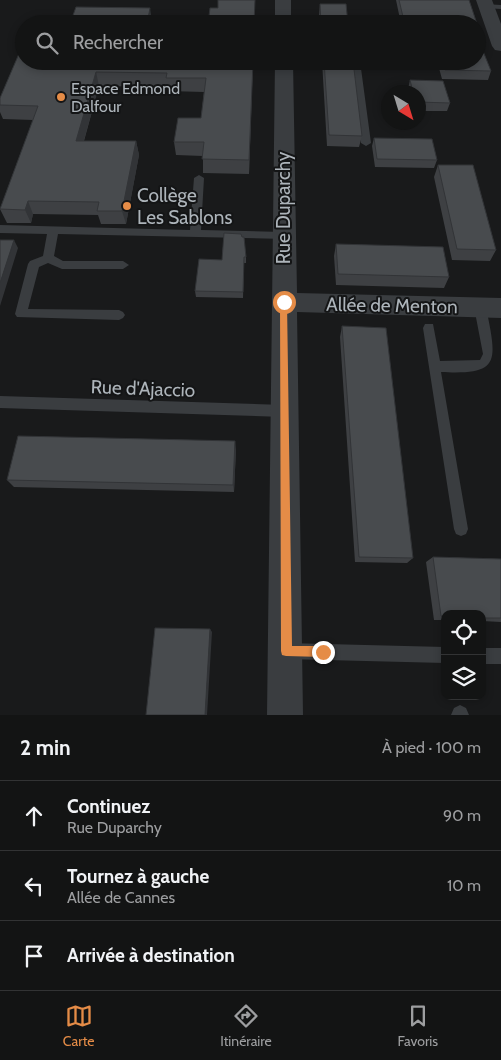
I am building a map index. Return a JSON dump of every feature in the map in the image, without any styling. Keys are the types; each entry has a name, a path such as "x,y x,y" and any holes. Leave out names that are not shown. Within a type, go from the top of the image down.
{"street":[{"path":"283,0 283,15"},
{"path":"486,42 501,44 491,4"},
{"name":"Rue Duparchy","path":"284,70 285,715"},
{"name":"Allée de Menton","path":"284,302 491,308"}],"lane":[{"path":"357,70 366,143"},
{"path":"195,233 199,178"},
{"path":"0,229 283,236"},
{"path":"48,258 53,230"},
{"path":"119,315 21,314 34,264 48,258 62,265 123,265"},
{"path":"434,366 476,366 484,364 488,360 491,308"},
{"path":"429,328 461,529"},
{"name":"Rue d'Ajaccio","path":"0,402 284,410"},
{"path":"286,651 441,655"},
{"path":"486,656 501,656"}],"building":[{"path":"218,0 255,0 254,15 209,15 210,8 218,8"},
{"path":"399,0 469,0 474,15 403,15"},
{"path":"320,4 346,4 347,15 321,15"},
{"path":"76,7 150,8 149,15 73,15"},
{"path":"486,58 491,71 445,70 486,70"},
{"path":"15,63 15,70 253,70 249,160 202,159 204,142 174,142 178,118 201,118 206,78 166,78 167,73 96,72 76,141 136,141 122,211 97,211 99,202 28,201 25,210 0,209 38,106 0,105 0,98"},
{"path":"325,70 354,70 362,136 329,135"},
{"path":"410,80 443,81 450,103 426,102 426,85 411,85"},
{"path":"374,138 432,139 437,160 377,159"},
{"path":"438,165 473,165 496,250 457,249"},
{"path":"224,233 241,234 244,237 246,257 244,257 243,292 195,291 199,259 222,260"},
{"path":"0,240 14,240 0,283"},
{"path":"336,244 443,247 449,277 338,274"},
{"path":"342,326 386,328 413,558 359,557"},
{"path":"18,436 235,441 233,485 7,480"},
{"path":"433,557 501,559 501,618 486,618 486,610 441,610 441,616"},
{"path":"155,628 210,629 205,715 146,715"}],"place":[{"name":"Espace Edmond Dalfour","path":"61,97"},
{"name":"Collège Les Sablons","path":"127,206"}],"route":[{"path":"284,302 286,651 323,652"}]}
